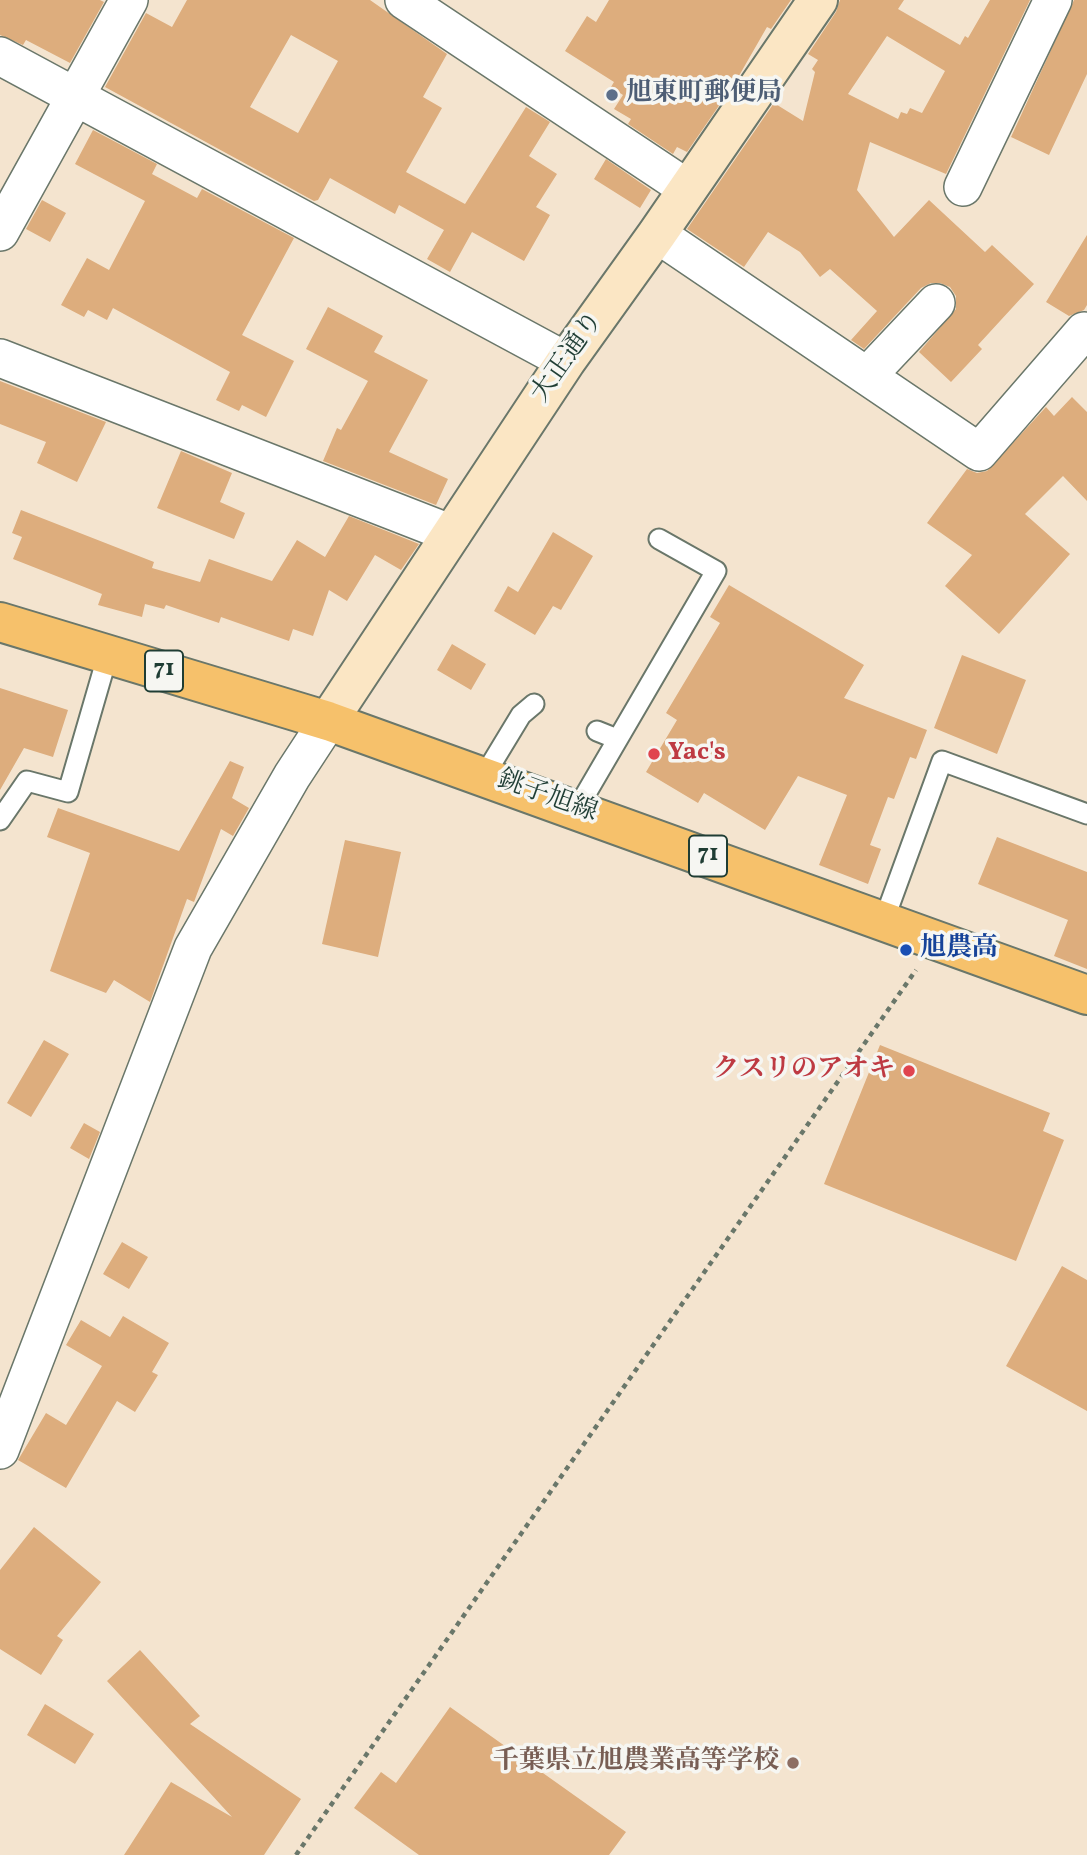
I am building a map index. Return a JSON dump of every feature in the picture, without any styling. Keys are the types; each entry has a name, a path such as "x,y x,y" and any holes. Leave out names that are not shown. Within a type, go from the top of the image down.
{"main road":[{"name":"銚子旭線","path":"0,622 328,721 1087,995"}],"street":[{"path":"0,232 128,0"},
{"path":"404,0 688,188"},
{"name":"大正通り","path":"328,721 566,361 818,0"},
{"path":"963,187 1053,0"},
{"path":"0,56 566,361"},
{"path":"657,234 979,452 1084,331 1087,333"},
{"path":"867,376 936,303"},
{"path":"0,358 452,534"},
{"path":"0,1450 193,948 292,776 328,721"}],"lane":[{"path":"577,809 716,570 659,539"},
{"path":"0,820 27,781 68,792 108,654"},
{"path":"485,776 521,715 534,704"},
{"path":"597,731 617,739"},
{"path":"884,920 942,761 1087,814"}],"path":[{"path":"296,1855 938,939"}],"building":[{"path":"0,0 104,2 70,63 26,40 23,45 0,35"},
{"path":"187,0 370,0 447,54 423,97 442,108 406,172 465,204 526,107 550,122 529,156 557,174 536,207 550,215 524,261 472,232 450,272 427,259 444,230 399,205 395,214 330,178 318,200 314,201 105,87 146,13 172,27","holes":["291,35 338,61 298,133 250,107"]},
{"path":"609,0 791,0 771,29 767,27 736,81 687,152 677,147 673,154 628,124 631,119 614,109 623,95 611,87 614,82 565,51 587,16 596,22"},
{"path":"840,0 904,0 898,9 960,45 965,36 968,38 990,0 1030,0 946,174 870,142 857,190 894,237 929,200 985,252 992,245 1034,284 978,345 982,349 951,382 919,352 956,309 956,296 950,287 931,283 921,288 864,349 851,340 877,311 830,269 820,277 800,252 768,232 744,267 687,229 774,103 803,121 815,72 812,69 818,60 808,54 836,12","holes":["887,36 945,71 922,113 910,108 907,114 901,112 898,119 848,94"]},
{"path":"1074,0 1087,0 1087,74 1049,155 1011,137"},
{"path":"93,130 157,164 152,174 197,198 202,189 294,238 242,335 294,361 266,417 242,405 239,411 216,400 230,372 113,308 107,320 88,310 84,317 61,305 87,258 109,270 145,201 75,164"},
{"path":"606,159 651,190 640,208 594,179"},
{"path":"42,200 66,213 50,242 26,229"},
{"path":"1087,235 1087,305 1084,310 1069,316 1046,302"},
{"path":"328,307 383,336 374,352 428,380 389,452 448,479 436,505 323,461 337,428 341,430 368,381 306,349"},
{"path":"0,381 106,422 77,482 37,463 46,442 0,424"},
{"path":"1072,397 1087,412 1087,501 1063,476 1025,514 1070,554 999,634 945,586 972,555 927,523 967,469 977,473 987,471 1046,407 1054,416"},
{"path":"181,451 232,473 220,502 245,513 234,539 157,508"},
{"path":"21,510 154,562 152,568 200,582 209,559 272,581 297,540 325,557 349,516 419,544 401,570 375,555 347,601 329,590 313,636 293,629 289,641 221,617 219,623 166,605 164,609 145,604 142,617 98,605 102,594 13,559 22,537 12,533"},
{"path":"553,532 593,556 561,610 553,606 535,635 494,611 508,586 518,592"},
{"path":"729,585 864,665 844,698 927,730 916,759 910,757 894,799 888,797 870,845 881,849 868,884 819,865 847,795 798,776 765,830 704,793 698,803 646,772 677,720 666,713 720,623 710,617"},
{"path":"452,644 486,664 471,690 437,670"},
{"path":"962,655 1026,680 997,754 934,728"},
{"path":"0,688 68,710 53,757 24,748 0,790"},
{"path":"230,761 244,767 232,798 249,808 233,836 221,829 194,902 187,899 150,1002 114,980 106,993 50,971 90,853 47,837 58,808 179,851"},
{"path":"997,837 1087,872 1087,969 1054,956 1068,920 978,884"},
{"path":"345,840 401,852 378,957 322,944"},
{"path":"44,1040 69,1054 31,1117 7,1103"},
{"path":"880,1045 1050,1113 1043,1131 1064,1140 1016,1261 824,1184"},
{"path":"84,1123 100,1132 89,1159 70,1148"},
{"path":"122,1242 148,1257 129,1289 103,1274"},
{"path":"1062,1266 1087,1280 1087,1411 1006,1366"},
{"path":"123,1316 169,1343 152,1372 158,1375 135,1412 117,1401 66,1488 18,1460 46,1413 66,1425 102,1366 66,1345 81,1320 110,1337"},
{"path":"34,1527 101,1582 57,1636 63,1640 41,1675 0,1649 0,1570"},
{"path":"140,1650 200,1716 190,1724 301,1799 264,1855 124,1855 171,1782 232,1817 107,1681"},
{"path":"45,1704 94,1734 75,1764 27,1735"},
{"path":"450,1707 626,1832 609,1855 419,1855 354,1808 381,1772 396,1783"}],"place":[{"name":"旭東町郵便局","path":"612,95"},
{"name":"Yac's","path":"654,754"},
{"name":"旭農高","path":"906,950"},
{"name":"クスリのアオキ","path":"909,1071"},
{"name":"千葉県立旭農業高等学校","path":"793,1763"}]}
